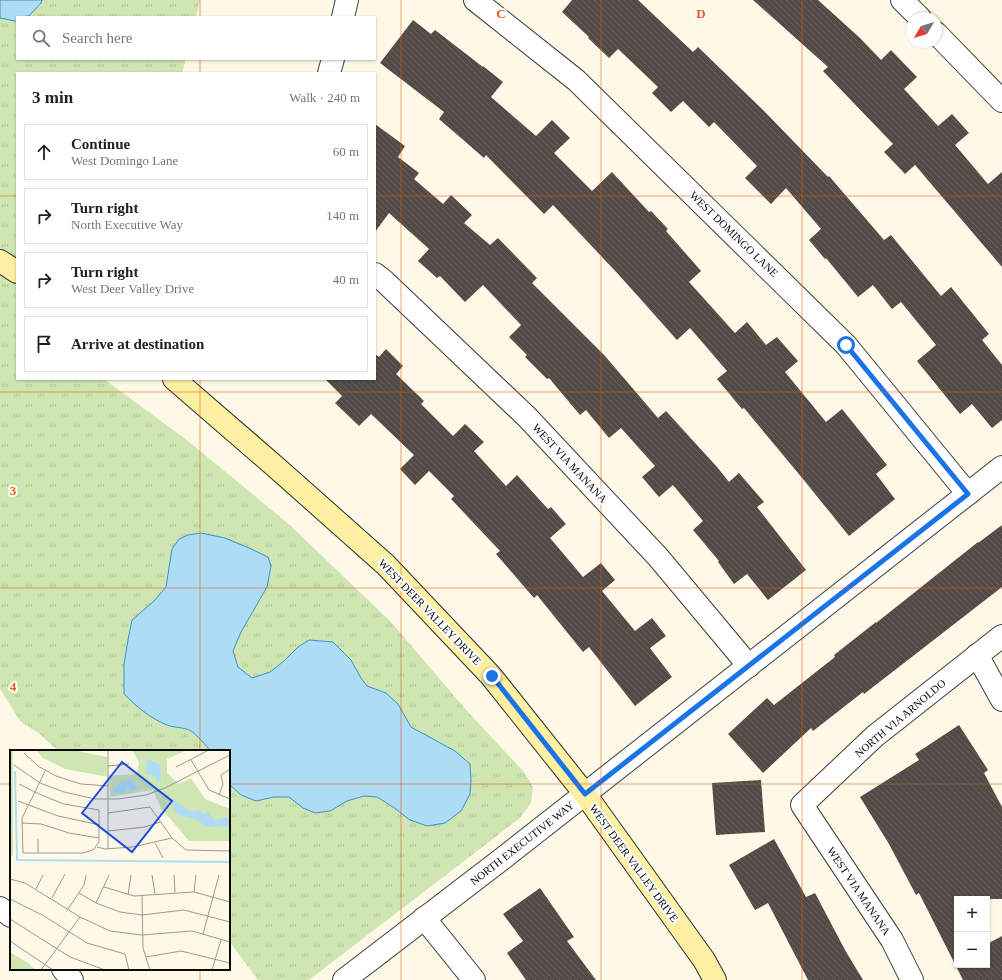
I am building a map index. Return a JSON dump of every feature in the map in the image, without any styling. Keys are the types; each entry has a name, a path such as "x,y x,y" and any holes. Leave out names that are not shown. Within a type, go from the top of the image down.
{"street":[{"path":"343,16 347,0"},
{"name":"WEST DOMINGO LANE","path":"475,0 576,80 846,345 968,494"},
{"path":"902,0 914,12"},
{"path":"942,39 1002,101"},
{"path":"329,72 333,60"},
{"path":"0,261 16,271"},
{"name":"WEST VIA MANANA","path":"376,275 527,417 658,557 749,666"},
{"name":"WEST DEER VALLEY DRIVE","path":"175,380 278,469 386,566 492,676 585,794 704,960 716,980"},
{"name":"NORTH EXECUTIVE WAY","path":"344,980 585,794 1002,467"},
{"name":"NORTH VIA ARNOLDO","path":"802,805 875,736 1002,636"},
{"path":"977,655 1002,700"},
{"name":"WEST VIA MANANA","path":"802,805 892,940 912,980"},
{"path":"0,908 10,915"},
{"path":"424,918 474,980"},
{"path":"64,970 72,980"}],"green space":[{"path":"0,0 200,0 196,16 16,16 16,60 186,60 182,72 16,72 16,380 105,380 188,441 291,526 391,622 468,712 524,772 533,787 531,803 520,818 309,980 258,980 230,942 230,750 57,750 41,735 20,721 0,689"}],"water":[{"path":"0,0 42,0 29,16 16,16 16,21 0,18"},
{"path":"201,533 225,538 268,557 271,566 267,587 241,632 233,651 238,667 252,678 270,672 298,647 309,640 333,642 351,660 367,686 386,693 398,704 411,727 455,751 470,764 470,794 461,811 445,823 427,826 410,820 377,797 364,796 347,801 330,811 315,813 303,808 289,797 274,797 256,801 241,795 230,785 230,750 209,750 191,731 170,726 149,716 124,694 124,664 132,620 154,601 166,587 172,549 179,539 188,535"}],"building":[{"path":"572,0 638,0 693,52 698,47 764,111 828,177 829,176 884,240 891,235 941,296 951,287 989,334 982,340 1002,365 1002,420 992,428 972,404 960,414 917,361 936,345 901,302 892,309 873,285 858,297 809,240 821,229 786,188 771,204 745,178 757,166 714,122 709,127 683,101 671,112 652,93 658,87 618,49 609,58 562,12"},
{"path":"753,0 818,0 860,38 881,60 891,50 917,77 904,89 938,126 952,114 969,133 955,145 988,184 1002,172 1002,267 915,165 905,174 884,152 893,144 823,71 828,67"},
{"path":"413,20 431,34 435,30 503,82 491,97 536,136 552,120 570,138 554,153 592,191 612,172 649,212 651,211 668,229 666,231 701,271 689,282 735,333 747,322 766,345 777,337 798,361 785,372 826,422 842,409 887,465 876,474 895,499 849,536 744,408 742,409 717,379 727,371 690,328 677,340 619,275 553,205 544,214 486,155 484,158 439,119 444,112 380,63"},
{"path":"376,125 405,146 398,157 419,173 414,179 443,204 451,195 472,215 464,223 490,245 498,238 537,278 532,283 605,356 658,418 666,411 729,482 739,473 764,502 757,507 806,570 768,600 747,574 734,584 718,562 719,561 693,530 703,521 673,485 659,497 642,477 655,466 621,428 609,438 586,410 580,415 549,378 547,379 525,357 527,355 509,337 521,325 483,285 465,302 440,276 437,278 418,261 429,249 389,213 376,231"},
{"path":"386,349 403,366 396,374 424,401 421,404 453,436 465,424 484,442 474,451 506,486 517,475 548,509 551,507 566,524 550,538 583,577 601,563 615,580 602,591 635,631 652,618 666,636 650,648 672,677 635,706 589,647 583,652 537,595 534,598 496,554 500,551 451,499 454,496 429,471 415,485 400,469 414,455 371,414 359,426 335,403 342,396 326,380 376,380 376,355 379,357"},
{"path":"1002,525 1002,587 864,694 863,692 813,731 811,728 763,773 728,734 767,698 774,705 835,657 834,655 978,542"},
{"path":"959,725 988,770 984,773 1002,807 1002,899 990,899 990,896 954,896 954,962 919,893 916,895 889,844 860,797 919,760 915,754"},
{"path":"761,780 765,832 716,835 712,783"},
{"path":"774,839 806,897 815,893 845,950 863,980 808,980 768,903 755,910 729,865"},
{"path":"540,888 574,937 567,941 596,980 526,980 507,953 523,941 503,914"},
{"path":"1002,936 1002,980 963,980 957,968 990,968 990,942"}],"route":[{"path":"492,676 585,794 968,494 846,345"}]}
